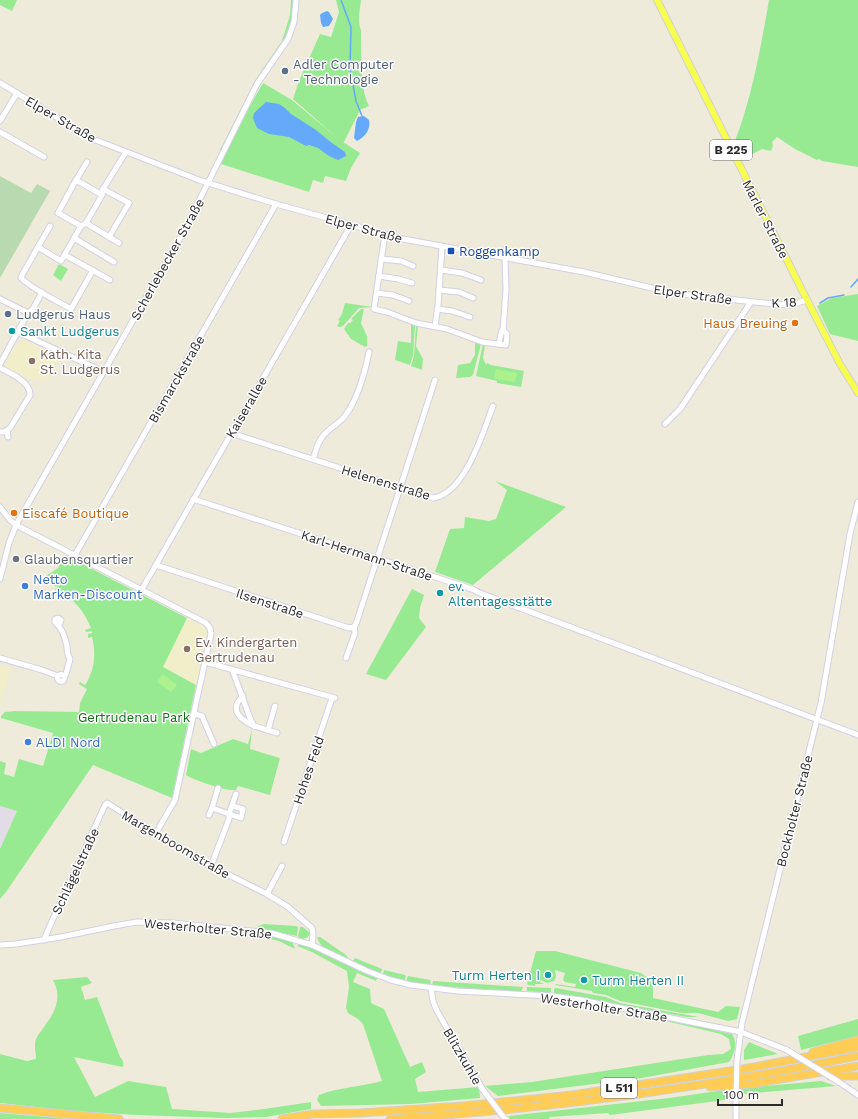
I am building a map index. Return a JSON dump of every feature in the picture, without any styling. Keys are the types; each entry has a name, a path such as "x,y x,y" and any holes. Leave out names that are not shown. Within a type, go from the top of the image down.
{"highway":[{"path":"779,1063 789,1057 858,1040"},
{"name":"L 511","path":"282,1119 313,1114 360,1113 463,1106 572,1095 779,1063 858,1047"},
{"name":"L 511","path":"390,1119 578,1102 690,1087 858,1056"},
{"path":"690,1087 752,1084 858,1066"},
{"path":"796,1077 844,1075 858,1076"},
{"path":"0,1108 119,1119"}],"main road":[{"name":"Marler Straße","path":"657,0 807,300 840,364 858,393"}],"street":[{"name":"Scherlebecker Straße","path":"0,579 9,543 16,525 180,239 257,84 288,39 294,22 296,0"},
{"name":"Elper Straße","path":"0,83 93,139 208,184 276,204 385,234 442,247 584,272 673,293 761,303"},
{"path":"0,121 17,93"},
{"path":"0,132 44,157"},
{"path":"38,247 61,261 102,195 126,152"},
{"path":"86,162 58,213 119,243"},
{"path":"76,180 102,195"},
{"path":"104,189 129,203 109,237"},
{"name":"Bismarckstraße","path":"75,555 276,204"},
{"name":"Kaiserallee","path":"142,589 351,225"},
{"path":"50,226 21,278 33,287 71,309 93,270"},
{"path":"385,234 374,309 387,312 416,323 447,329 482,342 506,346 508,334 503,330 506,290 505,258"},
{"path":"74,238 114,262"},
{"path":"434,326 438,309 442,247"},
{"path":"65,255 110,280"},
{"path":"381,259 400,261 413,266"},
{"path":"441,270 462,273 481,280"},
{"path":"379,276 398,279 412,284"},
{"path":"439,290 459,292 473,298"},
{"path":"0,364 42,292"},
{"path":"377,293 393,295 409,301"},
{"path":"0,299 28,314"},
{"name":"K 18","path":"761,303 790,304 807,300"},
{"name":"Elper Straße","path":"665,424 682,405 751,302"},
{"path":"438,309 452,311 470,317"},
{"path":"18,332 104,372"},
{"path":"313,459 319,441 339,423 349,410 362,379 369,352"},
{"path":"0,368 14,376 28,387 30,391 30,395 7,431 8,437"},
{"path":"346,658 355,633 354,627 435,380"},
{"name":"Helenenstraße","path":"231,433 433,498 442,496 459,480 477,447 493,406"},
{"path":"0,432 7,431"},
{"name":"Karl-Hermann-Straße","path":"193,499 472,589 858,735"},
{"name":"Bockholter Straße","path":"736,1119 738,1060 741,1032 827,673 850,534 858,502"},
{"path":"0,507 16,525 209,625 211,634 175,800 156,833"},
{"name":"Ilsenstraße","path":"156,565 346,627 354,627"},
{"path":"0,658 61,676 66,674 70,659 67,654 65,640 58,624"},
{"name":"Hohes Feld","path":"205,662 334,698 284,842"},
{"path":"232,669 254,726"},
{"path":"243,696 238,702 237,711 242,720 254,726 277,733"},
{"path":"268,730 275,706"},
{"path":"194,714 202,716 214,744"},
{"path":"209,815 218,788"},
{"path":"211,866 229,820 229,814 236,794"},
{"name":"Margenboomstraße","path":"107,803 179,848 267,894 288,907 312,928 314,934 312,945"},
{"name":"Schlägelstraße","path":"44,940 107,803"},
{"path":"212,808 241,818 244,809 232,806"},
{"path":"267,894 282,866"},
{"name":"Westerholter Straße","path":"0,945 44,940 126,924 156,922 271,932 312,945 379,976 411,985 457,991 552,996 634,1010 741,1032 787,1050 858,1095"},
{"name":"Blitzkuhle","path":"431,988 433,1001 437,1011 484,1090 505,1119"}],"shaded area":[{"name":"Kath. Kita St. Ludgerus","path":"23,339 60,356 49,380 47,378 45,382 35,378 33,381 4,366 16,345 20,345"},
{"name":"Ev. Kindergarten Gertrudenau","path":"187,618 206,628 207,631 196,685 162,667"},
{"path":"0,665 11,668 0,702"},
{"path":"0,806 17,811 0,849"}],"green space":[{"path":"0,0 17,0 12,11 0,5"},
{"path":"291,0 294,0 293,17 288,34 260,77 222,151 220,150 256,79 282,41 290,15"},
{"path":"336,0 361,0 359,19 361,30 362,79 369,106 360,110 343,142 360,153 351,168 346,181 325,176 323,183 313,180 309,192 221,164 238,127 263,83 292,100 335,136 293,99 299,81 320,34 331,37 339,12"},
{"path":"769,0 858,0 858,167 822,161 819,159 817,160 795,149 777,137 772,142 773,146 771,151 762,149 743,159 735,141 751,89"},
{"path":"0,176 31,193 37,184 50,191 0,278"},
{"path":"59,264 68,269 61,281 53,275"},
{"path":"858,294 858,341 830,334 817,306 832,298"},
{"path":"345,303 373,307 359,308 343,326 340,327 337,326 340,321 338,320 342,314"},
{"path":"361,309 364,309 361,323 367,336 367,346 365,347 351,339 344,329"},
{"path":"411,322 415,325 413,355 410,365 395,360 398,341 411,343"},
{"path":"416,325 418,325 416,346 423,359 422,370 411,366 414,356"},
{"path":"475,340 481,344 473,375 470,377 456,378 458,365 470,363 475,355"},
{"path":"483,344 485,344 483,358 486,365 487,363 524,371 521,387 497,383 497,381 476,376"},
{"path":"496,369 517,373 515,382 494,379"},
{"path":"495,481 566,507 473,585 435,572 450,529 464,528 465,517 489,521 496,519 507,490"},
{"name":"Gertrudenau Park","path":"65,555 187,618 163,667 196,685 172,798 93,765 0,899 0,849 17,811 0,806 0,761 6,763 4,774 14,777 19,759 43,766 53,733 1,718 1,716 5,712 15,711 79,712 80,703 87,689 79,684 80,682 85,685 86,684 93,666 94,655 92,637 88,638 88,634 92,633 92,631 85,631 91,628 85,616 78,606 65,594 59,591 57,596 53,594 56,588 61,589 41,579 58,568"},
{"path":"412,589 424,595 419,618 426,627 386,680 366,674"},
{"path":"163,674 177,685 171,692 157,682"},
{"path":"252,729 250,749 280,758 270,795 238,786 236,790 226,789 186,775 191,749 201,753 233,739 248,744"},
{"path":"264,924 296,926 298,927 297,936 258,928 258,926"},
{"path":"300,927 303,927 310,933 308,937 303,939 298,937"},
{"path":"245,932 272,935 292,941 295,949 279,941 245,934"},
{"path":"317,937 320,937 346,955 349,959 323,947"},
{"path":"301,943 330,955 377,978 376,981 357,973 353,982 370,989 371,1003 384,1009 410,1067 422,1062 426,1072 415,1079 418,1092 479,1087 480,1098 411,1104 321,1106 317,1100 319,1095 334,1090 382,1081 363,1024 348,1013 346,1008 349,987 347,971 312,952 297,946"},
{"path":"536,951 555,951 641,973 652,983 653,998 718,1012 726,1006 740,1007 737,1019 728,1021 698,1013 682,1013 620,1001 606,995 593,993 592,991 555,985 575,987 576,984 565,982 563,980 565,973 555,970 556,977 554,981 547,983 541,980 540,982 544,984 535,984 535,986 528,985 527,984"},
{"path":"355,958 382,969 380,974 355,963 353,961"},
{"path":"384,970 405,975 406,977 404,981 383,975"},
{"path":"408,976 430,980 431,985 407,982"},
{"path":"87,977 92,983 81,987 85,1000 97,997 120,1057 123,1060 123,1067 74,1057 95,1097 128,1081 166,1087 172,1109 230,1113 311,1102 311,1109 266,1117 226,1118 72,1111 0,1103 0,1054 27,1061 36,1059 36,1040 53,1014 57,1003 57,991 53,980"},
{"path":"433,981 523,987 521,992 433,986"},
{"path":"527,987 551,988 551,992 527,991"},
{"path":"556,988 606,997 620,1003 699,1017 687,1017 556,994 554,989"},
{"path":"653,1016 732,1034 735,1044 731,1059 729,1062 642,1078 498,1096 485,1086 532,1082 723,1054 731,1049 729,1039 721,1034 653,1018"},
{"path":"858,1019 858,1036 801,1050 798,1036"},
{"path":"749,1042 778,1054 744,1060 744,1050"},
{"path":"821,1081 836,1086 742,1094 742,1088"},
{"path":"731,1089 732,1099 610,1115 608,1113 550,1117 549,1119 510,1119 508,1116 669,1098"},
{"path":"0,1113 59,1118 67,1119 0,1119"}],"water":[{"path":"327,11 333,19 329,26 323,27 320,15"},
{"path":"266,102 279,104 285,108 291,114 316,130 345,152 346,156 338,160 329,156 318,148 309,145 306,146 289,137 269,134 257,128 253,118 254,113"},
{"path":"364,116 369,120 369,127 365,135 357,141 354,138 356,122 358,117"}],"waterway":[{"path":"341,0 351,27 350,69 356,101 362,116"},
{"path":"851,287 858,279"},
{"path":"820,303 828,298 844,295"}],"place":[{"name":"Adler Computer - Technologie","path":"285,71"},
{"name":"Roggenkamp","path":"451,251"},
{"name":"Ludgerus Haus","path":"8,314"},
{"name":"Haus Breuing","path":"795,323"},
{"name":"Sankt Ludgerus","path":"12,331"},
{"name":"Kath. Kita St. Ludgerus","path":"32,361"},
{"name":"Eiscafé Boutique","path":"14,513"},
{"name":"Glaubensquartier","path":"16,559"},
{"name":"Netto Marken-Discount","path":"25,586"},
{"name":"ev. Altentagesstätte","path":"440,593"},
{"name":"Ev. Kindergarten Gertrudenau","path":"187,649"},
{"name":"ALDI Nord","path":"28,742"},
{"name":"Turm Herten I","path":"548,975"},
{"name":"Turm Herten II","path":"584,980"}]}
